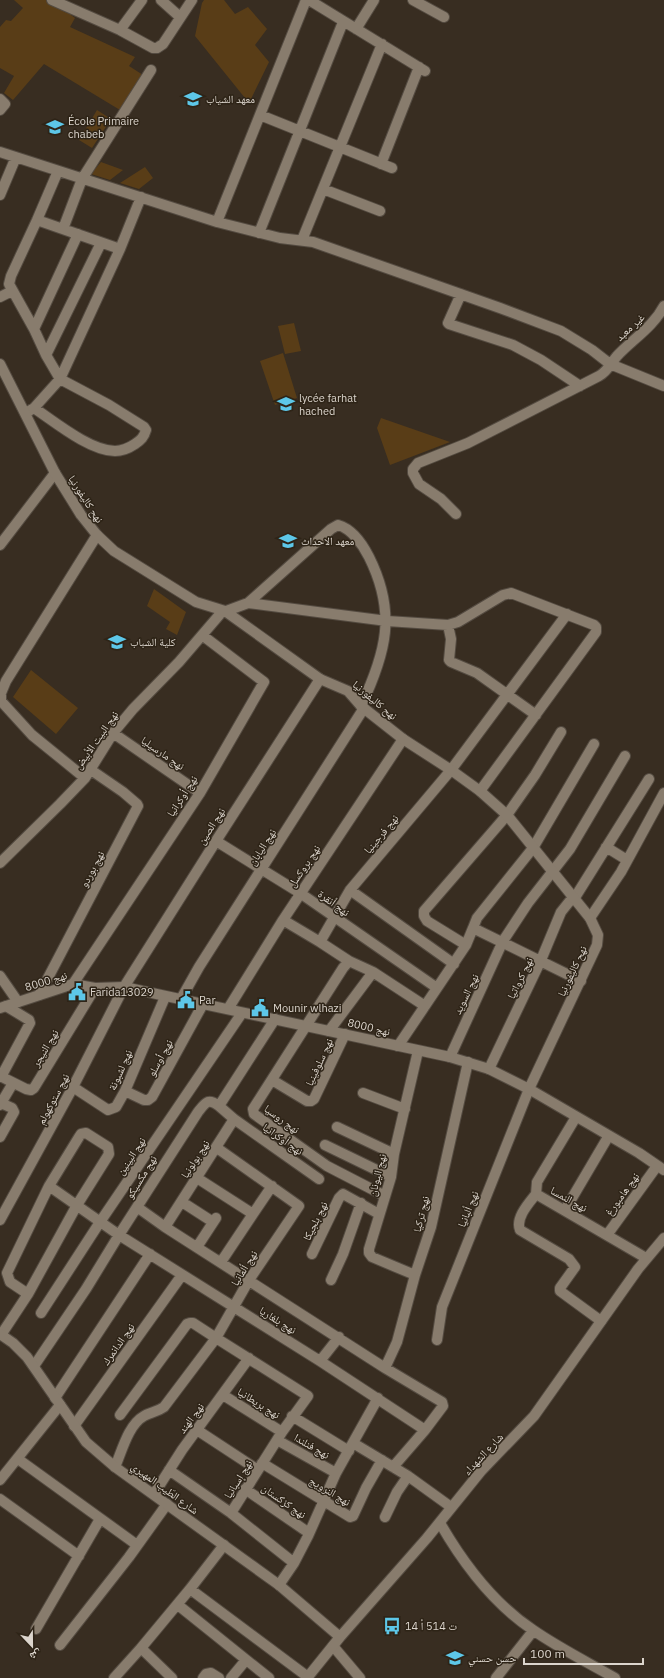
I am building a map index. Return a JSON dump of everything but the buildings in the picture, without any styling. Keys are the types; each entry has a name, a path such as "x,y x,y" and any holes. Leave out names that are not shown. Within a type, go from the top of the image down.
{"street":[{"path":"52,0 120,30 153,48 157,48 163,44 192,0"},
{"path":"120,30 142,0"},
{"path":"161,0 180,18"},
{"path":"217,222 308,0 422,69 381,164"},
{"path":"356,29 374,0"},
{"path":"413,0 444,17"},
{"path":"259,233 343,22"},
{"path":"302,240 382,44"},
{"path":"63,229 82,179 151,70"},
{"path":"0,99 5,104 0,110"},
{"path":"260,116 392,168"},
{"path":"0,152 217,222 280,238 313,242 461,294 561,331 592,350 610,364 664,386"},
{"path":"0,195 16,157"},
{"path":"0,297 37,220 58,171"},
{"path":"323,189 380,211"},
{"path":"7,285 34,329 46,355 60,379 110,405 144,427 146,430 145,435 141,440 128,449 115,451 91,446 30,411 60,379 120,249 141,197"},
{"path":"37,220 120,249"},
{"path":"34,329 78,234"},
{"path":"46,355 101,242"},
{"path":"461,294 448,322 449,324 513,345 541,360 580,386"},
{"name":"غير معبد","path":"456,514 441,499 416,481 413,473 416,466 426,460 468,443 604,373 624,349 645,331 664,306"},
{"name":"نهح كاليفورنيا","path":"0,364 30,411 55,473 81,515 97,535 114,551 196,602 225,612 320,679 348,691 363,707 403,739 480,791 506,815 590,918 596,929 598,940 530,1089"},
{"path":"0,545 55,473"},
{"name":"نهج اليابان","path":"181,999 199,967 363,707 381,657 387,621 384,596 369,557 352,533 343,526 338,525 331,529 248,604"},
{"path":"88,774 32,735 1,701 0,698 6,681 97,535"},
{"path":"225,612 248,604 387,621 448,625 458,622 508,593 516,594 594,625 596,632 480,791"},
{"name":"نهج البيت الأبيض","path":"0,863 88,774 113,733 133,709 179,662 221,613 225,612"},
{"name":"نهج فرجينيا","path":"320,942 350,890 450,770 567,614"},
{"path":"448,625 451,639 449,661 477,673 536,715"},
{"name":"نهج أوكرانيا","path":"73,984 200,793 264,682 202,635"},
{"name":"نهج الصين","path":"124,987 320,679"},
{"path":"466,945 427,921 424,916 424,911 506,815 535,775 561,732"},
{"name":"نهج مارسيليا","path":"113,733 200,793"},
{"name":"نهج بروكسل","path":"228,1009 300,893 403,739"},
{"path":"398,1046 466,945 477,918 533,848 594,744"},
{"name":"نهج السويد","path":"450,1057 504,941 528,902 553,872 587,823 625,756"},
{"name":"نهج بوردو","path":"39,995 138,806 123,792 88,774"},
{"name":"نهج كرواتيا","path":"489,1069 541,960 561,912 569,902 574,899 649,779"},
{"path":"590,918 614,883 664,793"},
{"name":"نهج أنقرة","path":"216,841 300,893 333,918 437,988"},
{"path":"606,847 627,860"},
{"path":"350,890 454,964"},
{"path":"283,920 349,961 373,972 424,1006"},
{"path":"473,928 504,941 581,980"},
{"name":"نهج روسيا","path":"349,961 343,968 253,1109 254,1114 327,1166 385,1196"},
{"path":"329,1031 373,972"},
{"path":"0,976 18,1002"},
{"name":"نهج 8000","path":"3,1007 73,984 95,988 124,987 450,1057 489,1069 530,1089 608,1137 639,1153 660,1168"},
{"name":"نهج ستوكهولم","path":"0,1220 73,1087 124,987"},
{"name":"نهج النيجر","path":"3,1007 29,1020 30,1024 0,1077 29,1090 34,1088 95,988"},
{"name":"نهج لشبونة","path":"73,1087 108,1110 116,1107 165,997"},
{"name":"نهج أوسلو","path":"124,1091 144,1100 152,1098 204,1004"},
{"name":"نهج البينين","path":"41,1313 100,1222 242,1013"},
{"path":"234,1119 219,1106 275,1019"},
{"name":"نهج سلوفينيا","path":"272,1080 307,1101 311,1101 314,1099 345,1034"},
{"name":"نهج اليونان","path":"415,1275 372,1257 368,1249 391,1177 394,1154 418,1051"},
{"name":"نهج تركيا","path":"385,1368 401,1329 415,1275 431,1227 468,1062"},
{"path":"0,1137 14,1112 12,1108 1,1104 13,1083"},
{"name":"نهج ألبانيا","path":"437,1340 442,1307 446,1296 530,1089"},
{"path":"363,1093 405,1109"},
{"name":"نهج مكسيكو","path":"34,1366 86,1289 173,1149 205,1103 213,1102 219,1106"},
{"name":"نهج النمسا","path":"576,1117 537,1182 536,1194 646,1258"},
{"name":"نهج أوكرانيا","path":"234,1119 318,1179"},
{"name":"نهج بولونيا","path":"165,1227 217,1148 234,1119"},
{"path":"337,1128 394,1154"},
{"path":"1,1335 28,1294 77,1205 109,1154 108,1147 86,1133 81,1134 49,1186 7,1273 10,1282 28,1294"},
{"path":"565,1210 608,1137"},
{"path":"325,1144 391,1177"},
{"name":"نهج ألمانيا","path":"115,1467 131,1430 144,1416 159,1411 164,1407 216,1338 249,1280 299,1206 217,1148"},
{"name":"نهج هامبورغ","path":"607,1235 660,1168"},
{"path":"197,1178 252,1214"},
{"name":"نهج بلغاريا","path":"49,1186 119,1235 234,1306 378,1398 425,1430"},
{"path":"221,1262 272,1186"},
{"name":"نهج بلجيكا","path":"312,1254 343,1194 379,1214"},
{"path":"536,1194 520,1219 518,1226 520,1230 569,1259 575,1267 560,1288 560,1291 601,1321"},
{"path":"182,1202 215,1220 197,1247"},
{"path":"331,1280 343,1254 362,1204"},
{"path":"137,1207 165,1227 339,1337 385,1368 442,1402 443,1406 425,1430 393,1467"},
{"name":"شارع الشهداء","path":"308,1677 340,1637 440,1523 451,1507 534,1416 646,1258 664,1238"},
{"path":"0,1480 18,1459 58,1402 150,1254"},
{"name":"نهج الدانمرك","path":"74,1426 182,1275"},
{"path":"120,1415 187,1324 193,1323 249,1358"},
{"name":"شارع الطّيب المهيري","path":"1,1335 21,1350 34,1366 86,1442 115,1467 279,1585 340,1637"},
{"path":"320,1361 339,1337"},
{"name":"نهج الهند","path":"154,1494 169,1470 249,1358"},
{"name":"نهج إسبانيا","path":"169,1470 231,1513 292,1416 308,1396 249,1358"},
{"name":"نهج بريطانيا","path":"223,1395 279,1436"},
{"path":"279,1585 294,1563 336,1473 378,1398"},
{"path":"292,1416 351,1447 382,1460 408,1476 451,1507"},
{"path":"197,1430 260,1467"},
{"name":"نهج فنلندا","path":"279,1436 336,1473"},
{"path":"18,1459 137,1545"},
{"name":"نهج النرويج","path":"260,1467 351,1516 382,1460"},
{"path":"385,1517 397,1492 408,1476"},
{"name":"نهج كزكستان","path":"246,1488 309,1533"},
{"path":"0,1499 79,1556"},
{"path":"60,1645 167,1504"},
{"path":"231,1513 294,1563"},
{"path":"36,1629 100,1519"},
{"path":"440,1523 449,1539 485,1587 510,1612 534,1631 556,1645 615,1678"},
{"path":"114,1678 178,1605 224,1545"},
{"path":"190,1589 308,1677"},
{"path":"178,1605 269,1678"},
{"path":"496,1678 534,1631"},
{"path":"333,1646 360,1678"},
{"path":"141,1648 172,1678"},
{"path":"231,1678 246,1660"},
{"path":"203,1678 206,1674 211,1672 219,1678"}],"shaded area":[{"path":"14,0 48,0 73,10 71,15 75,18 70,27 135,57 129,66 143,75 120,110 44,64 13,100 4,93 14,76 0,68 0,27 6,20 11,21 23,8"},
{"path":"204,0 224,0 235,14 248,7 267,29 255,45 269,62 249,103 195,36 202,3"},
{"path":"97,110 111,119 92,148 79,140"},
{"path":"101,162 123,170 110,180 91,174"},
{"path":"145,167 153,178 139,189 120,183"},
{"path":"294,323 301,351 285,354 278,326"},
{"path":"283,353 297,398 275,405 260,361"},
{"path":"381,418 450,442 390,465 377,428"},
{"path":"154,589 186,612 177,635 166,629 170,622 147,606"},
{"path":"31,670 78,708 56,734 13,697"}],"place":[{"name":"معهد الشياب","path":"193,99"},
{"name":"École Primaire chabeb","path":"55,127"},
{"name":"lycée farhat hached","path":"286,404"},
{"name":"معهد الاحداث","path":"288,541"},
{"name":"كلية الشباب","path":"117,642"},
{"name":"Farida13029","path":"77,992"},
{"name":"Par","path":"186,1000"},
{"name":"Mounir wlhazi","path":"260,1008"},
{"name":"14 ت 514 أ","path":"392,1626"},
{"name":"حسن حسني","path":"455,1658"}]}
